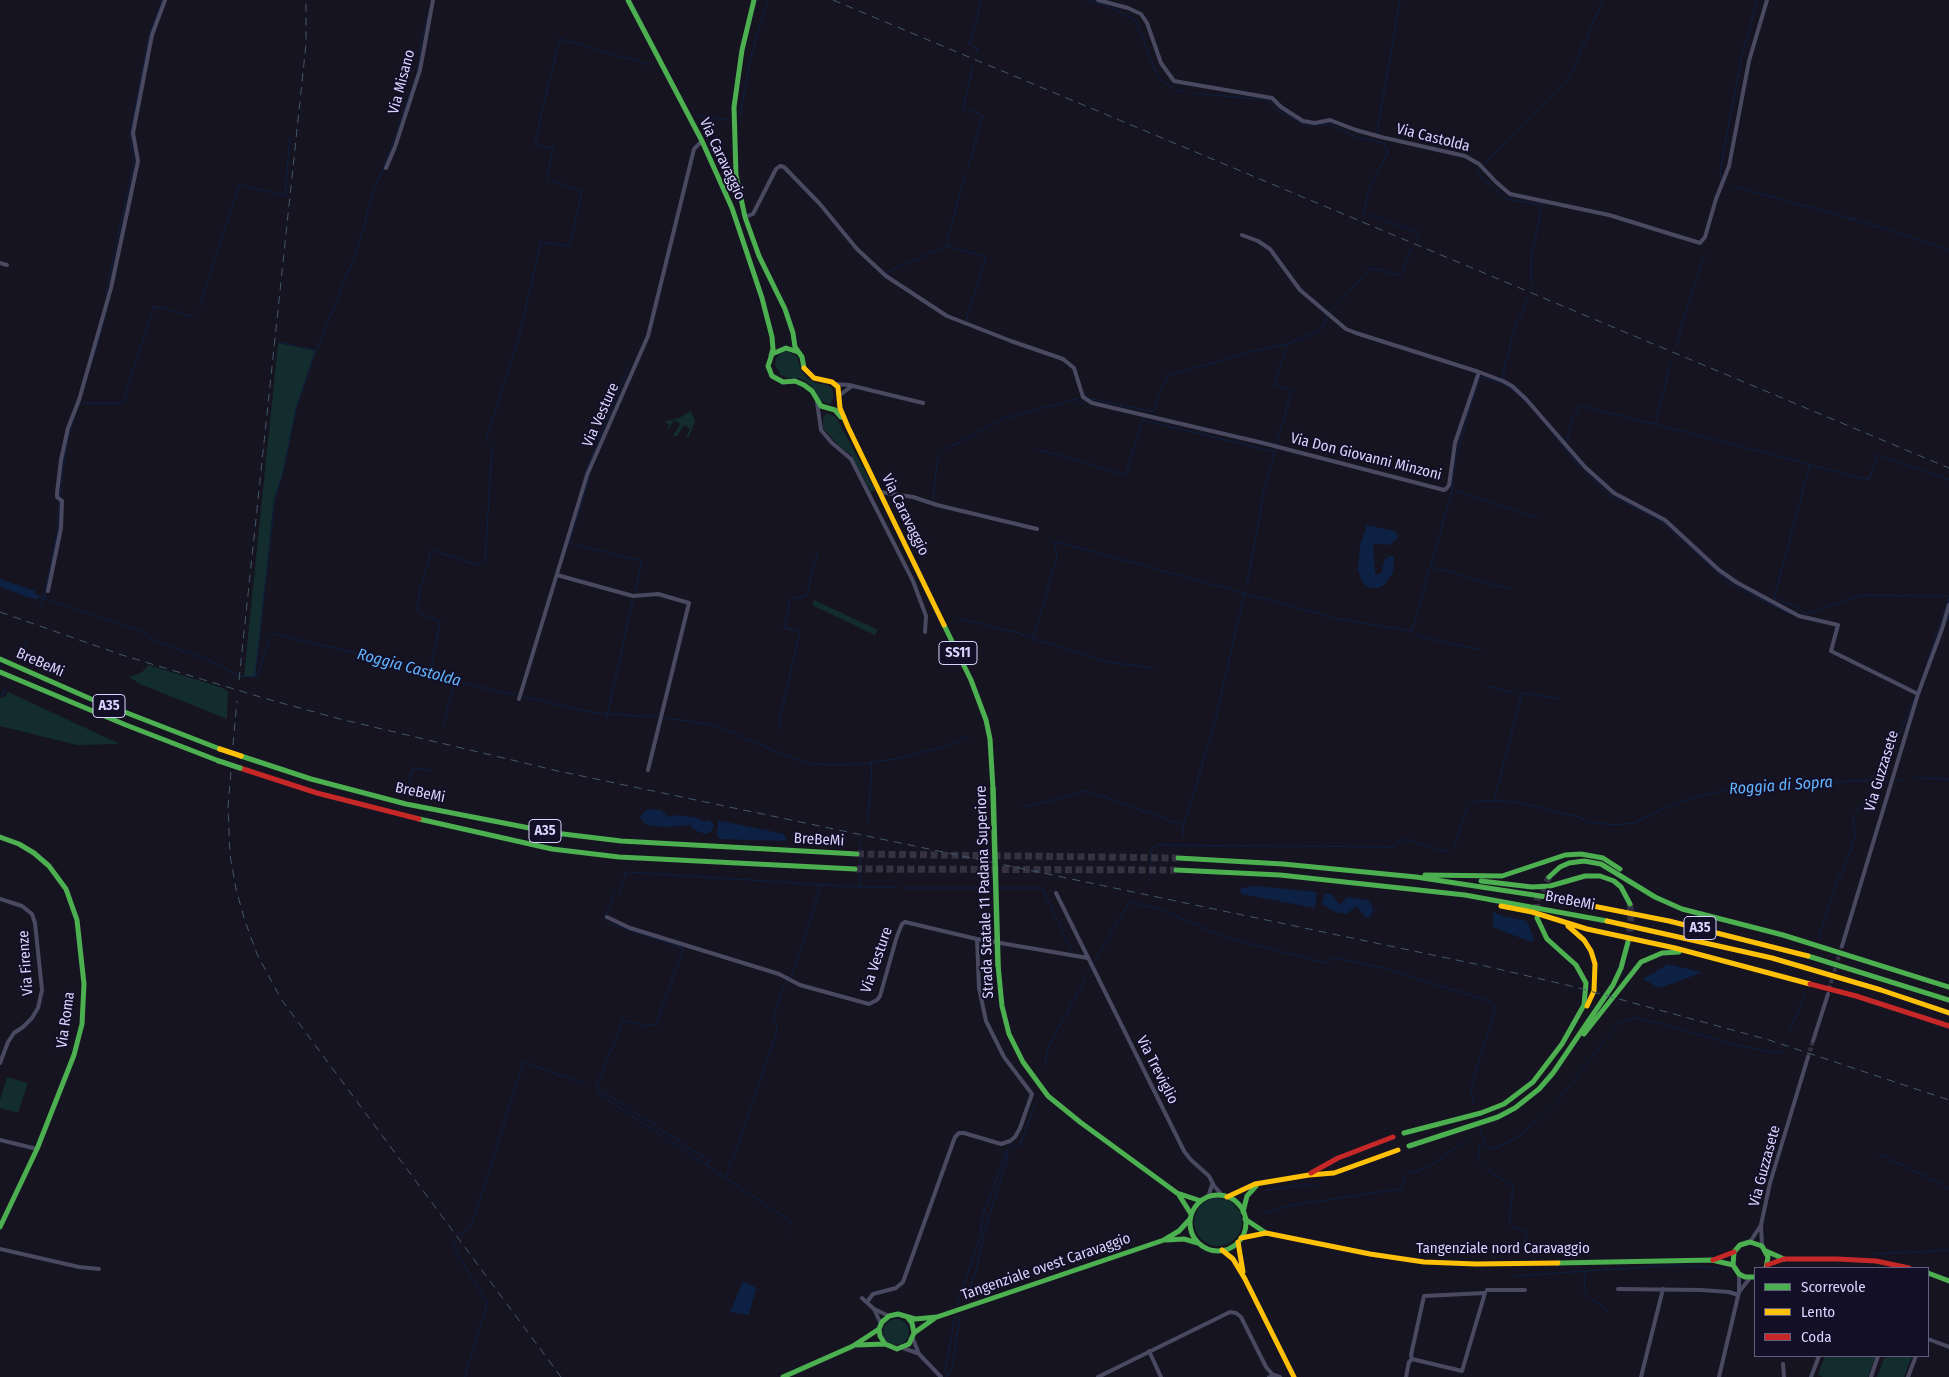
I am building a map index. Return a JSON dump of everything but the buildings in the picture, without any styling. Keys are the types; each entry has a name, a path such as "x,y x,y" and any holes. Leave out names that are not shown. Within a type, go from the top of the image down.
{"main road":[{"name":"Via Caravaggio","path":"628,0 702,142 725,191 756,276 772,337 773,346 769,368 774,378 783,382 795,381 804,385 812,391 817,402 838,412 848,427 926,587"},
{"name":"Via Caravaggio","path":"754,0 742,50 733,128 736,175 745,217 758,256 786,309 791,323 794,345 802,357 806,372 819,380 828,380 838,387 848,427"},
{"path":"782,349 790,337 791,323"},
{"name":"Via Caravaggio","path":"772,337 777,346 782,349"},
{"path":"771,356 782,349 788,348 798,352"},
{"path":"828,408 835,405 839,397"},
{"name":"Strada Statale 11 Padana Superiore","path":"926,587 971,680 986,720 991,744 998,965 1002,1006 1009,1034 1023,1062 1054,1102 1177,1193 1201,1201"},
{"name":"BreBeMi","path":"0,659 91,699 220,749 311,779 406,804 555,833 621,842 857,854"},
{"name":"BreBeMi","path":"0,672 118,722 219,761 317,793 386,812 552,849 619,857 795,868 855,869"},
{"name":"Via Roma","path":"0,837 34,852 59,878 73,904 81,950 84,984 82,1024 74,1056 37,1149 0,1227"},
{"path":"1416,877 1446,874 1484,877 1502,876 1560,856 1581,854 1596,856 1611,863 1642,888"},
{"name":"BreBeMi","path":"1178,858 1283,864 1446,880 1576,902 1698,928 1793,952 1949,1000"},
{"path":"1549,877 1564,865 1574,862 1590,862 1611,869 1667,903 1682,909 1783,935 1949,987"},
{"name":"BreBeMi","path":"1176,870 1280,875 1465,895 1608,920 1731,948 1823,973 1949,1013"},
{"path":"1446,880 1464,878 1532,887 1550,886 1585,876 1600,876 1614,881 1621,887 1630,904"},
{"path":"1465,895 1856,996 1949,1026"},
{"path":"1537,918 1548,939 1556,949 1576,965 1586,983 1584,1005 1570,1031"},
{"path":"1404,1134 1481,1113 1512,1099 1526,1089 1540,1075 1585,1011 1592,995 1595,981 1595,964 1581,936 1557,920"},
{"path":"1564,1057 1618,976 1628,942"},
{"path":"1409,1146 1491,1120 1510,1111 1538,1089 1641,962 1652,956 1668,952 1696,954"},
{"path":"1309,1175 1338,1158 1393,1137"},
{"path":"1239,1240 1222,1250 1209,1249 1200,1244 1193,1234 1191,1217 1201,1201 1208,1197 1224,1196 1260,1183 1334,1173 1398,1150"},
{"path":"1243,1212 1247,1196 1260,1183"},
{"name":"Strada Statale 11 Padana Superiore","path":"1177,1193 1191,1217"},
{"path":"1224,1196 1236,1202 1243,1212 1245,1219 1245,1227 1239,1240 1245,1278"},
{"name":"Tangenziale ovest Caravaggio","path":"889,1316 901,1314 908,1318 937,1317 1164,1240 1180,1230 1191,1217"},
{"name":"Tangenziale nord Caravaggio","path":"1245,1219 1266,1233 1370,1254 1424,1262 1476,1264 1712,1260 1733,1265"},
{"name":"Tangenziale nord Caravaggio","path":"1239,1240 1266,1233"},
{"name":"Tangenziale ovest Caravaggio","path":"1164,1240 1184,1239 1200,1244"},
{"path":"1750,1242 1784,1259"},
{"name":"Tangenziale nord Caravaggio","path":"1712,1260 1734,1252 1740,1245 1750,1242"},
{"path":"1764,1249 1766,1267 1784,1259 1837,1259 1876,1262 1904,1267"},
{"path":"1222,1250 1245,1278 1294,1377"},
{"path":"1734,1252 1733,1265 1740,1274 1753,1277"},
{"path":"1929,1273 1949,1280"},
{"path":"782,1377 853,1346 880,1327 889,1316"},
{"name":"Tangenziale ovest Caravaggio","path":"903,1348 937,1317"},
{"path":"908,1318 912,1323 914,1336"},
{"path":"880,1327 880,1336 884,1344"},
{"path":"853,1346 884,1344 893,1349 903,1348"}],"street":[{"path":"48,591 61,528 62,501 57,497 61,460 68,428 111,288 138,161 133,133 152,35 165,0"},
{"name":"Via Misano","path":"386,168 395,147 420,70 433,0"},
{"name":"Via Castolda","path":"1098,0 1128,8 1141,14 1147,23 1161,63 1174,81 1272,98 1281,107 1303,121 1315,123 1330,120 1381,137 1465,156 1479,164 1510,194 1609,215 1700,243 1705,237 1716,199 1726,176 1749,61 1767,0"},
{"name":"Via Vesture","path":"519,699 588,475 648,336 694,149 702,142"},
{"name":"Via Don Giovanni Minzoni","path":"745,217 753,214 776,168 784,167 820,204 857,249 886,276 947,316 1063,359 1074,368 1083,397 1092,403 1263,443 1444,490 1449,485 1455,443 1479,372"},
{"path":"1242,235 1258,241 1270,249 1300,290 1346,329 1356,334 1479,372 1503,381 1520,392 1585,467 1619,496 1665,520 1730,578 1799,616 1838,625 1831,651 1918,694"},
{"path":"0,263 7,265"},
{"name":"Via Caravaggio","path":"834,384 852,386 923,403"},
{"path":"839,397 852,386"},
{"path":"817,402 819,420 824,434 851,459 917,592 926,616 925,632"},
{"path":"819,420 828,408"},
{"path":"880,492 913,497 936,505 1037,529"},
{"path":"884,499 889,494"},
{"path":"557,575 633,596 658,594 689,603 648,770"},
{"name":"Via Guzzasete","path":"1842,946 1918,694 1949,605"},
{"path":"1056,893 1089,960"},
{"name":"Via Firenze","path":"0,899 22,906 32,914 35,923 42,990 38,1008 27,1023 11,1038 0,1063"},
{"name":"Via Vesture","path":"607,917 630,928 779,974 800,985 869,1004 880,996 897,936 902,924 905,922 977,939 1089,960"},
{"path":"867,1302 876,1293 896,1288 903,1282 955,1137 959,1133 964,1132 1000,1144 1010,1141 1015,1137 1020,1128 1032,1094 1004,1057 986,1021 979,988 977,939"},
{"name":"Via Treviglio","path":"1089,960 1182,1147 1191,1160 1209,1176 1212,1183 1224,1196"},
{"path":"1814,1041 1828,994"},
{"name":"Via Guzzasete","path":"1764,1249 1762,1225 1770,1183 1808,1057"},
{"path":"0,1140 37,1149"},
{"path":"1208,1197 1212,1183"},
{"name":"Via Guzzasete","path":"1750,1242 1762,1225"},
{"path":"0,1249 78,1267 99,1269"},
{"path":"1719,1377 1739,1293 1740,1274"},
{"path":"1739,1293 1753,1277"},
{"path":"1618,1289 1739,1293"},
{"path":"1641,1377 1663,1289"},
{"path":"1487,1290 1525,1290"},
{"path":"1406,1377 1409,1362 1412,1359 1411,1354 1424,1296 1485,1293 1462,1371 1412,1359"},
{"path":"862,1298 874,1309 889,1316"},
{"path":"874,1309 880,1327"},
{"path":"1098,1377 1228,1313 1234,1312 1241,1317 1270,1376 1280,1377"},
{"path":"914,1336 919,1354"},
{"path":"1929,1339 1949,1347"},
{"path":"903,1348 919,1354 941,1377"},
{"path":"1149,1351 1161,1377"},
{"path":"1811,1377 1819,1357"},
{"path":"1871,1377 1878,1357"},
{"path":"1908,1377 1916,1357"},
{"path":"1783,1364 1784,1377"}],"green space":[{"path":"278,343 315,351 296,407 282,476 274,498 255,675 252,677 244,676"},
{"path":"784,351 797,356 801,370 807,378 832,388 834,396 831,403 828,404 820,401 813,388 805,381 781,375 775,365 776,358"},
{"path":"691,411 695,421 689,437 686,437 690,429 684,425 677,436 673,436 680,424 674,420 667,432 669,424 665,423 667,421 679,418"},
{"path":"827,413 836,417 875,490 871,492 851,455 839,446 823,428 823,418"},
{"path":"814,600 878,630 875,635 812,605"},
{"path":"149,665 223,688 228,692 227,719 140,684 129,677 141,673"},
{"path":"8,692 120,744 77,745 0,726 0,698 5,697"},
{"path":"7,1077 28,1083 18,1113 0,1108 0,1100"},
{"path":"1213,1198 1223,1198 1235,1205 1242,1217 1242,1227 1235,1239 1223,1246 1213,1246 1205,1242 1198,1235 1194,1227 1194,1217 1198,1209 1205,1202"},
{"path":"896,1319 906,1322 909,1332 906,1342 896,1345 886,1342 883,1332 886,1322"},
{"path":"1825,1357 1876,1357 1868,1377 1823,1377 1818,1375"},
{"path":"1885,1357 1912,1357 1904,1377 1877,1377"}],"water":[{"path":"1367,525 1395,531 1397,535 1397,539 1389,545 1374,543 1375,573 1377,575 1381,573 1385,559 1389,556 1394,556 1393,572 1385,584 1379,588 1366,586 1361,580 1358,569 1360,546"},
{"path":"0,579 35,591 35,594 39,595 38,599 0,587"},
{"path":"646,810 661,810 668,817 678,815 698,818 705,822 709,820 714,826 711,832 705,834 697,831 690,825 665,827 646,825 640,817"},
{"path":"721,821 784,834 786,839 785,841 720,839 717,837 718,822"},
{"path":"1255,886 1317,892 1315,908 1242,894 1240,892 1242,888"},
{"path":"1325,893 1331,894 1340,905 1347,897 1368,900 1373,907 1371,917 1365,917 1358,907 1355,907 1347,914 1335,912 1322,904"},
{"path":"1493,912 1502,916 1527,921 1534,940 1532,942 1493,927"},
{"path":"1668,964 1701,973 1659,988 1643,979"},
{"path":"743,1281 756,1288 749,1315 730,1312"}],"waterway":[{"path":"107,296 106,293 134,161 130,135 149,35 162,0"},
{"path":"740,115 751,56 768,0"},
{"path":"976,53 978,49 969,45 982,0"},
{"path":"1087,0 1105,5 1136,21 1156,73 1162,81 1176,90 1186,92"},
{"path":"1377,132 1400,0"},
{"path":"1484,164 1569,78 1603,0"},
{"path":"1721,178 1720,171 1742,54 1758,0"},
{"path":"298,403 316,351 356,253 374,190 386,162 417,74 421,42 429,11"},
{"path":"429,676 440,622 417,612 419,595 431,550 476,565 485,563 492,447 486,441 520,332 541,242 570,246 582,191 547,179 553,148 535,145 560,39 650,65 650,63"},
{"path":"968,168 983,115 963,108 973,67"},
{"path":"1193,93 1267,100 1274,108 1307,126 1330,124 1356,137 1383,143 1388,153 1371,184 1363,213 1419,232 1416,239"},
{"path":"695,115 728,120"},
{"path":"200,305 239,184 285,196 290,136"},
{"path":"1478,169 1477,171 1480,176 1507,199 1542,205 1531,260 1531,285"},
{"path":"884,274 946,246 965,174"},
{"path":"1731,186 1850,218 1852,221"},
{"path":"1850,218 1949,250"},
{"path":"947,246 986,257 966,321"},
{"path":"1330,312 1369,270 1375,268 1401,275 1412,248"},
{"path":"1676,345 1702,261 1707,253"},
{"path":"1503,379 1515,328 1528,297"},
{"path":"60,496 69,434 100,336 109,300"},
{"path":"82,403 123,403 154,306 195,317"},
{"path":"1276,444 1292,390 1274,384 1287,344 1318,332 1328,316"},
{"path":"278,342 296,346"},
{"path":"1091,400 1153,412 1167,376 1250,352 1287,344"},
{"path":"301,347 315,351"},
{"path":"585,473 630,364"},
{"path":"1566,443 1573,418 1580,406 1655,424 1671,364"},
{"path":"1412,630 1451,495 1455,461 1479,377 1502,383 1515,391 1529,405"},
{"path":"933,500 937,461 939,455 948,448 1005,418 1076,399 1080,404 1084,403"},
{"path":"255,675 275,498 282,476 297,405"},
{"path":"1540,417 1581,469"},
{"path":"1037,449 1126,475 1143,420 1275,452"},
{"path":"1655,424 1869,480 1877,455 1949,480"},
{"path":"1247,585 1264,491 1275,451"},
{"path":"1810,465 1774,598 1794,606 1806,614 1860,595 1949,596"},
{"path":"1585,472 1609,495 1662,522 1728,582 1790,614"},
{"path":"590,476 569,543 642,561 635,592"},
{"path":"1455,491 1538,518"},
{"path":"39,608 44,598 58,529 59,500"},
{"path":"956,618 1019,633 1033,639 1057,557 1055,544 1051,539"},
{"path":"1055,544 1058,542 1338,619 1412,631 1422,637 1482,650"},
{"path":"782,730 779,722 800,631 784,628 790,599 807,595 817,553"},
{"path":"1432,567 1509,589"},
{"path":"1183,836 1183,826 1212,734 1245,591"},
{"path":"39,597 141,631 153,640 218,664 238,676 252,677 258,675 270,636"},
{"path":"1927,663 1949,598"},
{"path":"607,717 633,599"},
{"path":"1947,622 1949,615"},
{"name":"Roggia Castolda","path":"273,634 414,666 429,676 516,695"},
{"path":"1033,639 1109,662 1153,668"},
{"path":"24,649 27,641"},
{"path":"444,724 454,682"},
{"path":"1487,686 1516,693"},
{"path":"0,696 3,695 5,689"},
{"path":"1494,800 1522,693 1560,699"},
{"name":"Roggia Castolda","path":"524,697 595,713 658,717"},
{"name":"Roggia di Sopra","path":"1454,847 1468,806 1475,801 1520,803 1579,817 1589,822 1613,825 1634,823 1678,802 1733,788 1868,781 1885,768 1915,697"},
{"name":"Roggia Castolda","path":"665,718 715,725 791,758 811,764 861,764 895,759 935,749 969,737"},
{"path":"868,821 872,763"},
{"path":"408,787 413,768 432,771"},
{"path":"1915,778 1949,779"},
{"path":"1898,781 1904,779"},
{"path":"1819,938 1834,890 1855,837 1853,818 1859,808 1871,798 1879,782 1888,782"},
{"path":"1023,806 1035,805 1088,791 1182,825"},
{"path":"1150,874 1152,848 1157,845 1394,847 1399,842 1407,839 1444,851 1450,851"},
{"path":"859,887 861,843"},
{"path":"620,893 626,872 859,887 897,887"},
{"path":"1149,881 1150,877"},
{"path":"791,977 821,885"},
{"path":"904,888 993,888"},
{"path":"997,888 1042,888 1073,953"},
{"path":"603,921 615,892"},
{"path":"1094,962 1129,903 1132,902 1158,909 1228,938 1325,963 1328,963 1332,957 1388,969 1488,1001 1495,1010 1471,1088 1474,1104"},
{"path":"1372,910 1377,911"},
{"path":"609,923 683,948 657,1024 646,1026 623,1020 596,1087 708,1160 707,1166"},
{"path":"1044,1066 1049,1046 1085,979"},
{"path":"726,1177 776,1036 777,1026 773,1019 788,980"},
{"path":"1790,1031 1805,993"},
{"path":"1479,1126 1484,1143 1489,1149 1498,1147 1518,1137 1556,1103 1617,1025 1627,1019 1640,1018 1733,1044 1774,1053 1782,1051 1785,1047"},
{"path":"458,1235 470,1229 524,1062 586,1085"},
{"path":"595,1091 792,1222 791,1225"},
{"path":"965,1301 976,1271 984,1233 1008,1155 1006,1151 1020,1144 1036,1102"},
{"path":"1263,1213 1292,1205 1400,1189 1406,1175 1429,1167 1470,1137"},
{"path":"1480,1146 1478,1159 1486,1169 1513,1187 1509,1224 1527,1233 1523,1246"},
{"path":"957,1305 980,1237 983,1215 1006,1152"},
{"path":"1879,1154 1949,1188"},
{"path":"1266,1190 1305,1185 1316,1186"},
{"path":"787,1235 789,1231"},
{"path":"454,1238 455,1250 487,1303 465,1377"},
{"path":"1873,1254 1949,1250"},
{"path":"1515,1276 1675,1265 1720,1268"},
{"path":"1585,1272 1584,1291 1608,1312"},
{"path":"946,1374 955,1316"},
{"path":"946,1377 952,1368 960,1317"}],"tunnel":[{"path":"857,854 1178,858"},
{"path":"855,869 1176,870"},
{"path":"1537,911 1537,900 1549,877"},
{"path":"1628,942 1631,919 1630,904"},
{"path":"1829,989 1842,946"},
{"path":"1808,1057 1813,1041"}],"railway":[{"path":"239,680 306,44 306,0"},
{"path":"833,0 1949,468"},
{"path":"0,612 122,655 340,719 558,771 1485,966 1575,987 1769,1040 1949,1100"},
{"path":"233,745 237,701"},
{"path":"231,772 228,806 230,855 236,889 257,954 281,999 561,1377"}],"traffic: fast":[{"path":"628,0 702,141 732,208 762,298 772,337 773,349 771,356"},
{"path":"754,0 742,50 734,107 736,175 745,217 759,256 785,309 793,333 795,347 802,357 804,368"},
{"path":"798,352 786,348 772,354 768,366 772,376 783,382 795,381 804,385 812,391 821,406 835,410 841,417"},
{"path":"944,625 971,680 986,720 990,739 993,789"},
{"path":"0,659 91,699 220,749"},
{"path":"0,672 126,725 219,761"},
{"path":"241,756 311,779 406,804 555,833 621,841 857,854"},
{"path":"219,761 240,768"},
{"path":"993,789 998,965"},
{"path":"419,819 552,849 619,857 855,869"},
{"path":"0,837 19,844 34,853 49,866 66,889 77,920 84,984 82,1024 74,1055 37,1149 0,1227"},
{"path":"1425,875 1502,876 1565,855 1581,854 1603,858 1620,869"},
{"path":"1178,858 1283,864 1416,877 1547,897"},
{"path":"1549,877 1560,867 1569,863 1584,861 1601,864 1655,897 1682,909 1783,935 1949,987"},
{"path":"1176,870 1280,875 1465,895 1607,921"},
{"path":"1481,881 1532,887 1550,886 1585,876 1600,876 1614,881 1621,887 1630,904"},
{"path":"1404,1133 1481,1113 1504,1104 1533,1082 1562,1044 1584,1005 1586,983 1576,965 1547,939 1537,918"},
{"path":"1409,1146 1498,1117 1515,1108 1539,1089 1553,1073 1613,985 1621,968 1628,942"},
{"path":"1584,1034 1641,962 1662,953 1679,952"},
{"path":"1808,956 1949,1000"},
{"path":"998,965 1002,1006 1009,1034 1023,1062 1048,1096 1080,1122 1177,1193 1201,1201"},
{"path":"1243,1212 1247,1196 1256,1186"},
{"path":"1179,1195 1191,1214"},
{"path":"1218,1195 1229,1197 1238,1203 1244,1212 1246,1223 1244,1234 1238,1243 1229,1249 1218,1251 1207,1249 1198,1243 1192,1234 1190,1223 1192,1212 1198,1203 1207,1197 1218,1195"},
{"path":"908,1318 912,1323 914,1333 909,1344 897,1349 885,1344 880,1336 879,1329 882,1322 889,1316 898,1314 915,1319 937,1317 1164,1240 1179,1231 1190,1219"},
{"path":"1245,1219 1266,1233"},
{"path":"1166,1240 1184,1239 1198,1243"},
{"path":"1754,1277 1745,1277 1739,1274 1733,1265 1734,1252 1740,1245 1750,1242 1762,1246 1768,1257 1766,1267"},
{"path":"1766,1251 1784,1259"},
{"path":"1558,1263 1712,1260 1733,1265"},
{"path":"1929,1273 1949,1281"},
{"path":"914,1333 935,1318"},
{"path":"783,1377 853,1346 879,1329"},
{"path":"857,1345 885,1344"}],"traffic: slow":[{"path":"804,368 814,378 832,382 838,387 840,408 848,427 944,625"},
{"path":"220,749 241,756"},
{"path":"1547,897 1669,921 1808,956"},
{"path":"1501,906 1532,912 1587,929 1675,948 1810,984"},
{"path":"1607,921 1772,958 1881,990 1949,1013"},
{"path":"1568,926 1584,940 1591,951 1595,964 1594,991 1587,1006"},
{"path":"1227,1197 1255,1184 1334,1173 1398,1150"},
{"path":"1241,1238 1266,1233 1370,1254 1424,1262 1476,1264 1558,1263"},
{"path":"1238,1242 1243,1272"},
{"path":"1222,1250 1233,1259 1245,1279 1294,1377"}],"traffic: jam":[{"path":"240,768 317,793 419,819"},
{"path":"1810,984 1856,996 1949,1026"},
{"path":"1311,1173 1338,1158 1393,1137"},
{"path":"1713,1260 1734,1252"},
{"path":"1767,1265 1784,1259 1837,1259 1876,1261 1904,1267"}]}
